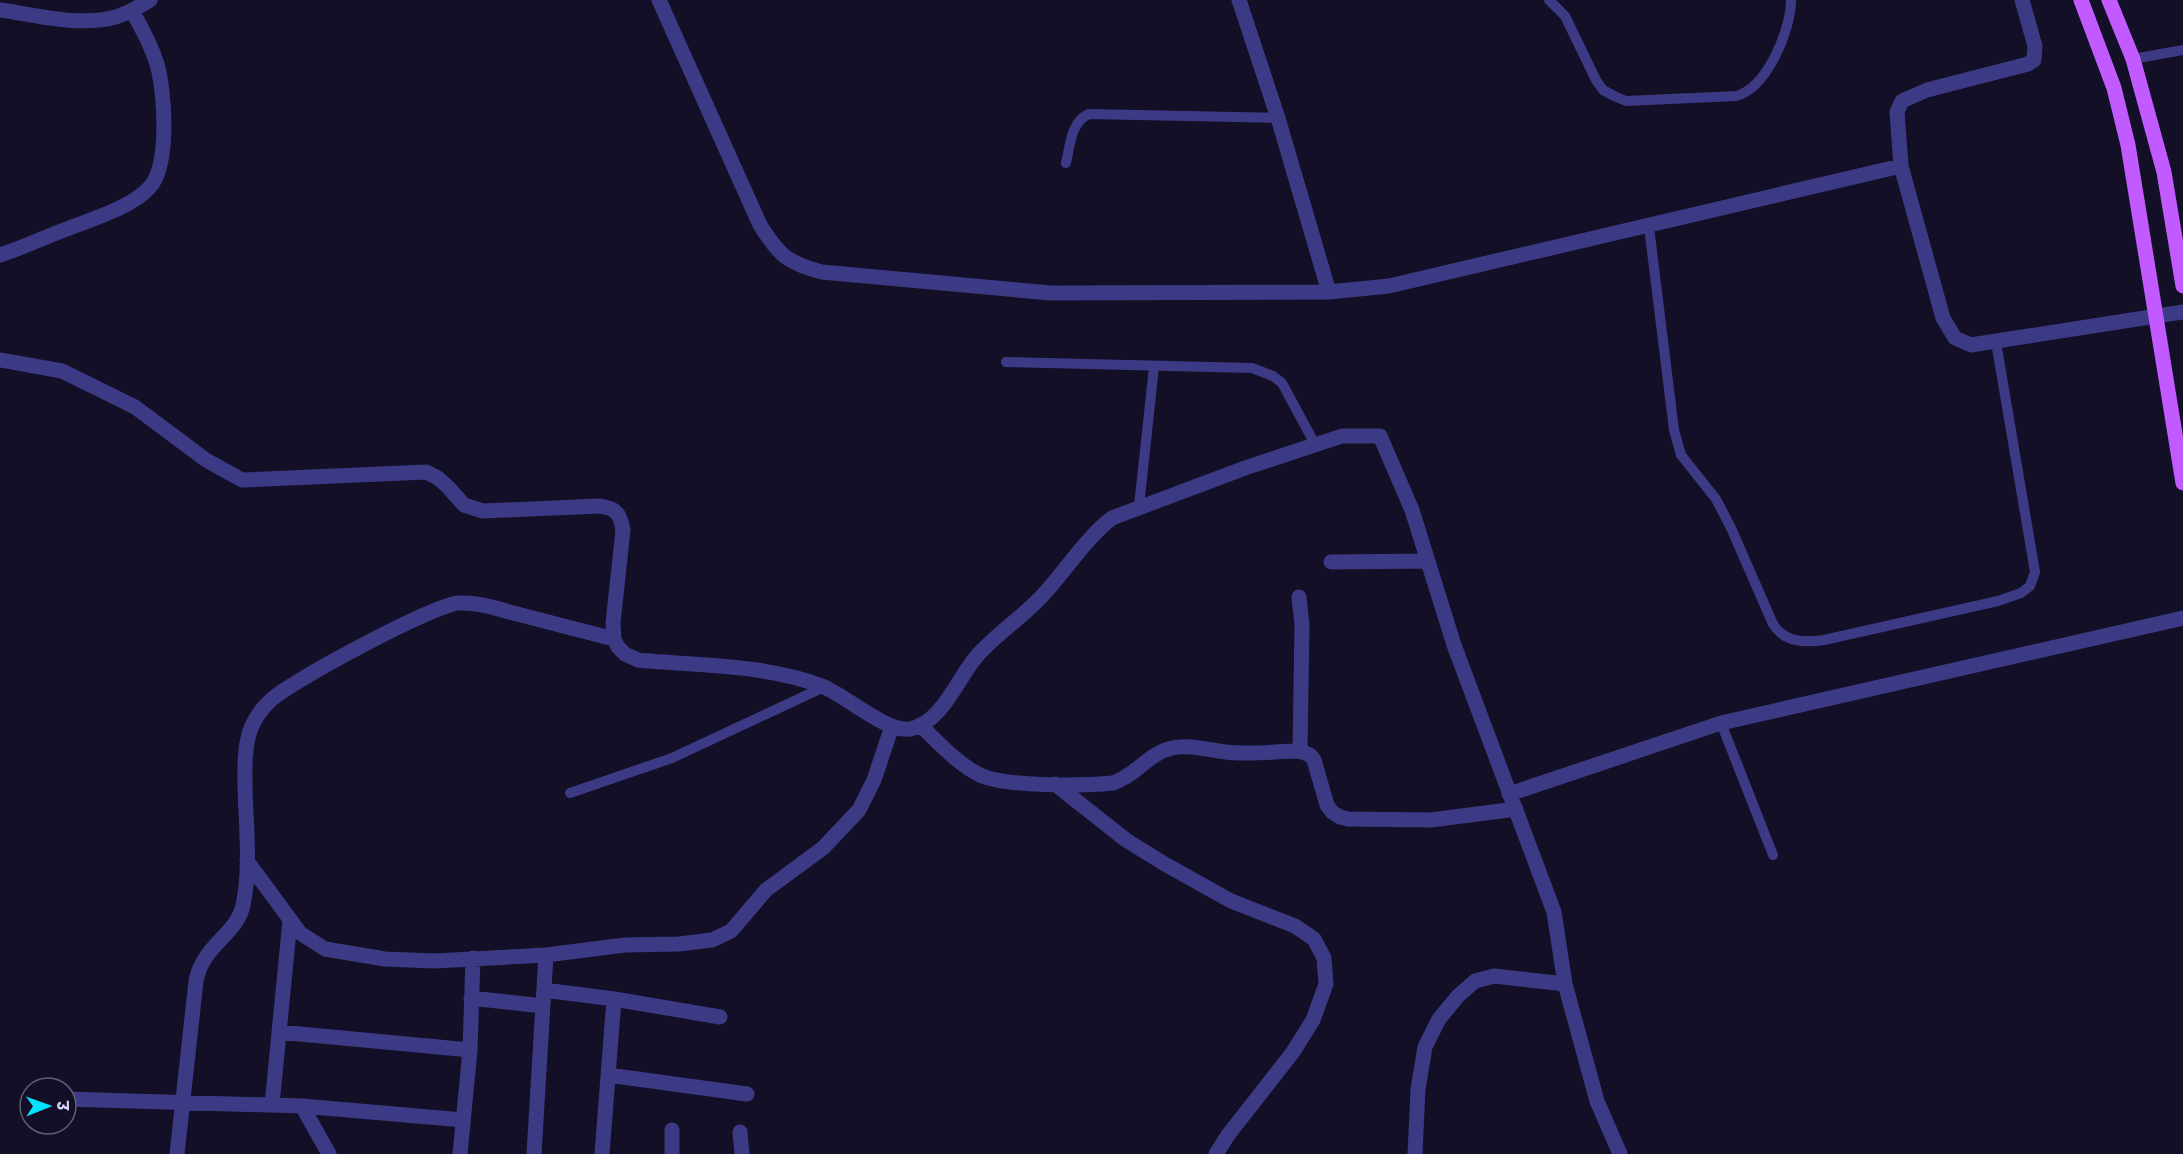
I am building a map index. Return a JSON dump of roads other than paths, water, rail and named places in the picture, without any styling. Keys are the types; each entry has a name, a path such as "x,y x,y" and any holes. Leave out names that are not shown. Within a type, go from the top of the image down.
{"main road":[{"path":"2082,0 2114,88 2128,145 2183,483"},
{"path":"2109,0 2133,59 2164,172 2183,286"}],"street":[{"path":"0,10 71,20 98,20 117,17 150,0"},
{"path":"659,0 760,225 771,243 784,257 803,267 822,272 1050,293 1329,292 1389,286 1901,166"},
{"path":"1239,0 1278,118 1329,292"},
{"path":"2022,0 2035,46 2034,60 2028,64 1927,90 1902,100 1897,112 1901,166 1943,318 1955,338 1971,345 2183,312"},
{"path":"0,255 115,209 151,187 159,173 163,154 162,92 158,67 150,44 132,11"},
{"path":"0,360 62,371 135,407 206,460 242,480 426,472 438,478 464,505 483,511 599,506 613,508 620,516 623,530 613,623 614,639 625,654 638,660 723,666 796,678 824,687 892,726 910,729 940,711 976,657 1042,597 1098,529 1112,518 1245,468 1342,436 1380,436 1412,510 1455,645 1554,912 1565,984 1597,1101 1620,1154"},
{"path":"1331,562 1428,561"},
{"path":"1299,597 1302,624 1300,751"},
{"path":"177,1154 198,969 211,949 238,919 243,908 247,861 245,754 256,718 271,700 297,680 429,612 457,603 488,607 614,639"},
{"path":"1509,794 1721,723 2183,618"},
{"path":"920,725 957,759 977,774 991,780 1055,784 1113,783 1164,751 1173,748 1207,748 1227,753 1300,751 1310,755 1314,760 1327,805 1332,813 1340,817 1431,820 1516,809"},
{"path":"247,861 300,933 325,949 385,959 434,961 546,955 625,945 712,940 731,931 766,890 823,848 858,810 874,780 892,726"},
{"path":"1055,784 1126,840 1163,863 1232,901 1294,927 1314,939 1324,958 1326,984 1313,1020 1293,1052 1228,1135 1216,1154"},
{"path":"272,1105 290,920"},
{"path":"534,1154 546,955"},
{"path":"460,1154 470,1050 473,958"},
{"path":"1416,1154 1418,1089 1425,1047 1439,1018 1458,996 1475,981 1494,976 1565,984"},
{"path":"544,990 720,1017"},
{"path":"471,998 543,1006"},
{"path":"602,1154 614,999"},
{"path":"279,1032 470,1050"},
{"path":"608,1075 747,1094"},
{"path":"78,1099 302,1106 463,1120"},
{"path":"302,1106 329,1154"},
{"path":"672,1130 672,1154"},
{"path":"740,1132 742,1154"}],"lane":[{"path":"1549,0 1565,16 1603,90 1626,101 1736,96 1747,93 1765,74 1783,38 1789,22 1791,0"},
{"path":"2133,59 2183,50"},
{"path":"1066,163 1075,126 1078,120 1089,114 1278,118"},
{"path":"1648,227 1674,430 1681,455 1716,499 1773,624 1779,633 1790,638 1806,642 1824,640 1998,600 2021,592 2030,586 2035,572 1996,342"},
{"path":"1006,362 1252,368 1264,371 1282,383 1316,446"},
{"path":"1139,506 1154,367"},
{"path":"570,793 672,758 824,687"},
{"path":"1721,723 1773,855"}]}
